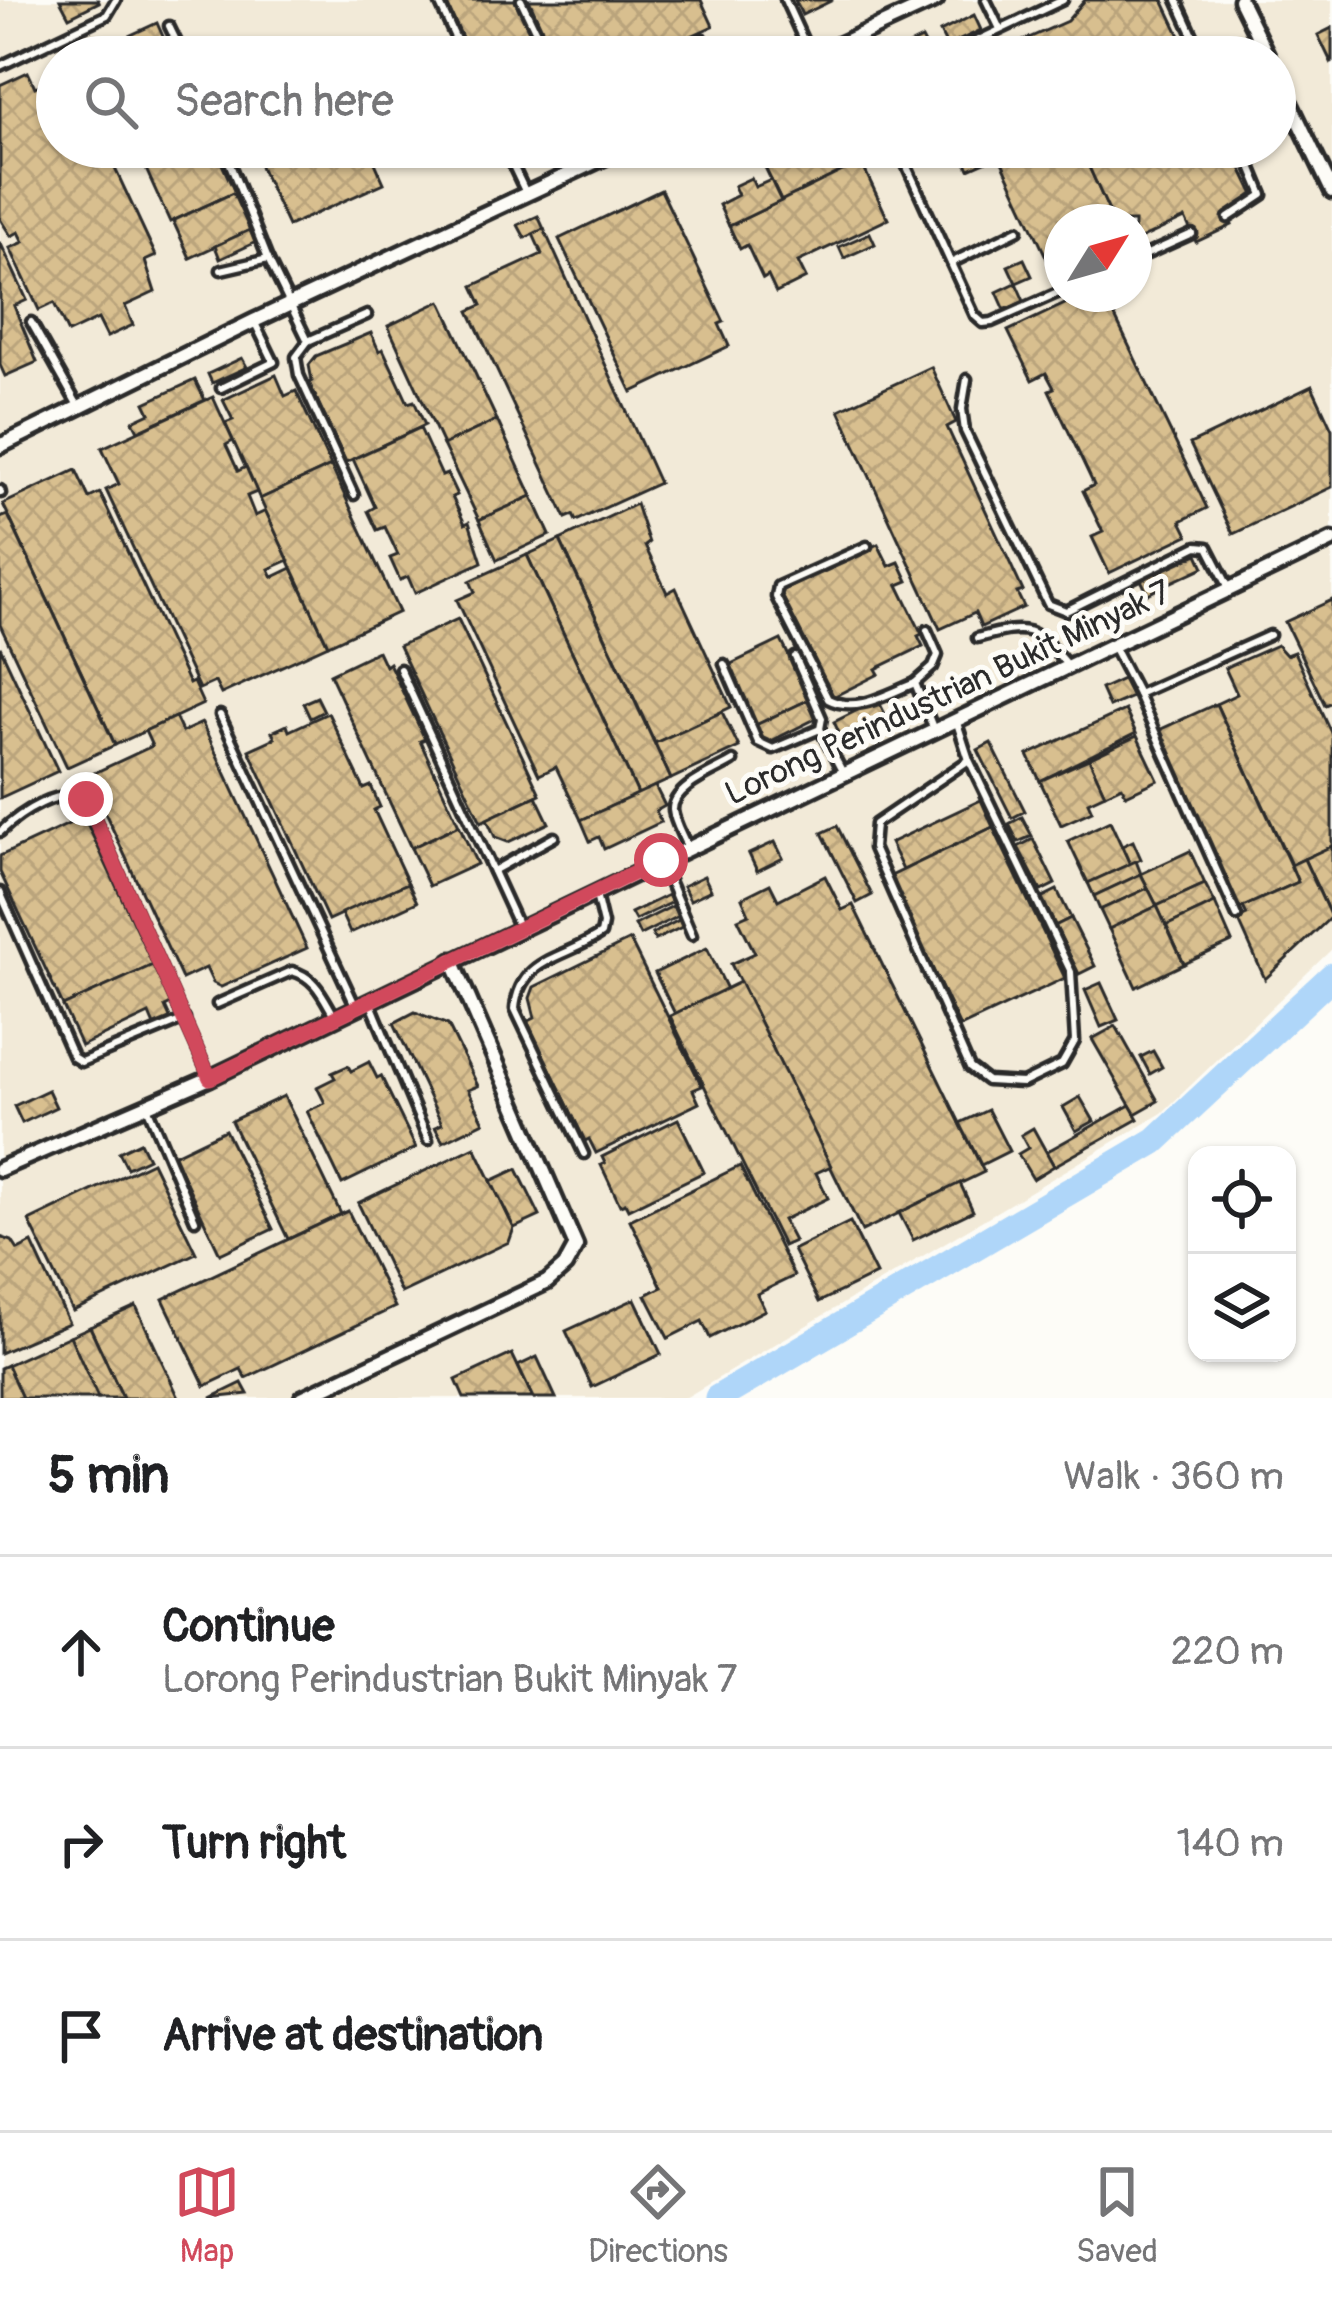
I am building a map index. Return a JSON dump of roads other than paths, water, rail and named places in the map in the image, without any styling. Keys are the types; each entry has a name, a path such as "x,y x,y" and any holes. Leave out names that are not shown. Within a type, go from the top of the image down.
{"street":[{"path":"857,36 936,0"},
{"path":"1240,0 1258,36"},
{"path":"1296,116 1332,191"},
{"path":"0,446 254,321 585,168"},
{"name":"Lorong Perindustrian Bukit Minyak 7","path":"0,1169 210,1078 1332,540"},
{"path":"302,1398 328,1393 547,1282 565,1266 576,1246 452,960"}],"lane":[{"path":"63,36 107,15 116,0"},
{"path":"438,0 454,36"},
{"path":"521,0 538,36"},
{"path":"784,0 801,36"},
{"path":"986,0 1000,30"},
{"path":"987,36 1063,0"},
{"path":"1177,0 1193,36"},
{"path":"169,26 174,36"},
{"path":"0,66 36,49"},
{"path":"231,168 308,341"},
{"path":"515,168 528,197"},
{"path":"908,168 974,316 983,323 1044,298"},
{"path":"1228,218 1263,195 1252,168"},
{"path":"951,263 1018,230"},
{"path":"1152,252 1192,234"},
{"path":"220,271 268,259"},
{"path":"354,495 299,375 296,357 308,341 367,315"},
{"path":"220,388 274,362 254,321"},
{"path":"32,322 79,407"},
{"path":"967,380 962,409 965,431 1048,604 1066,610 1087,603 1197,546 1208,548 1229,589"},
{"path":"867,546 778,586 776,596 827,699 842,707 856,705 915,682 938,656 927,629"},
{"path":"977,638 1018,627 1035,630 1067,666"},
{"path":"1138,694 1270,635"},
{"path":"1112,645 1238,916"},
{"path":"795,657 822,718 820,729 843,773"},
{"path":"724,664 758,742 772,748 820,729"},
{"path":"400,669 519,928"},
{"path":"915,682 934,730"},
{"path":"220,715 428,1140"},
{"path":"956,719 969,760 1071,971 1075,1041 1062,1064 1023,1083 987,1081 970,1068 873,848 875,824 969,760"},
{"path":"688,848 673,812 675,801 683,791 733,761"},
{"path":"0,832 12,820 63,794 86,799 210,1078"},
{"path":"493,871 554,836"},
{"path":"661,860 692,935"},
{"path":"0,892 73,1057 82,1062 184,1019"},
{"path":"584,1154 515,1009 525,974 601,934 595,892"},
{"path":"217,1004 292,971 315,984 335,1017"},
{"path":"146,1106 195,1220"}],"waterway":[{"path":"718,1398 1155,1141 1332,976"}]}
